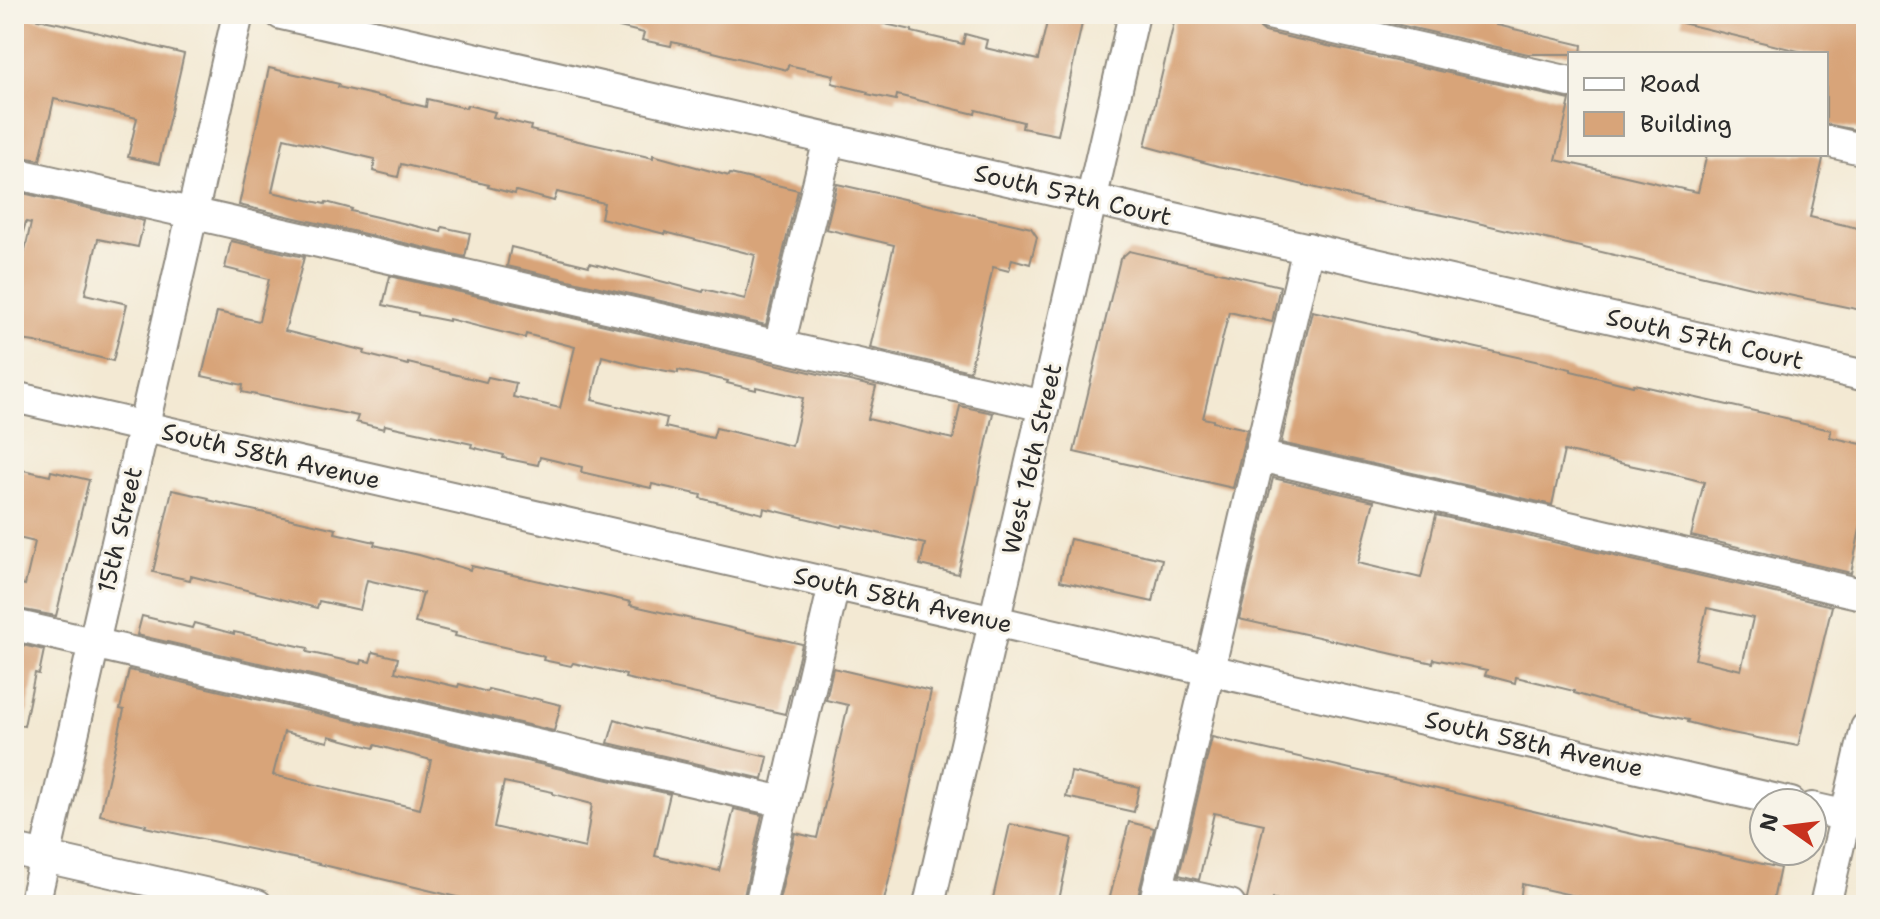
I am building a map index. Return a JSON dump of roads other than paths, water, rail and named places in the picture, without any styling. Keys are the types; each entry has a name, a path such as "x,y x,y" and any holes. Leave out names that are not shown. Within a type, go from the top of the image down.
{"street":[{"name":"15th Street","path":"34,905 238,14"},
{"name":"South 57th Court","path":"281,14 1866,376"},
{"name":"West 16th Street","path":"929,905 1134,14"},
{"path":"1269,14 1568,82"},
{"path":"779,346 829,139"},
{"path":"1828,141 1866,150"},
{"path":"14,173 1044,406"},
{"path":"1230,905 1156,897 1308,248"},
{"name":"South 58th Avenue","path":"14,397 1748,793"},
{"path":"1259,456 1866,595"},
{"path":"760,905 834,585"},
{"path":"14,625 784,802"},
{"path":"1825,905 1856,818 1866,728"},
{"path":"1828,812 1856,818"},
{"path":"14,850 257,905"}]}
